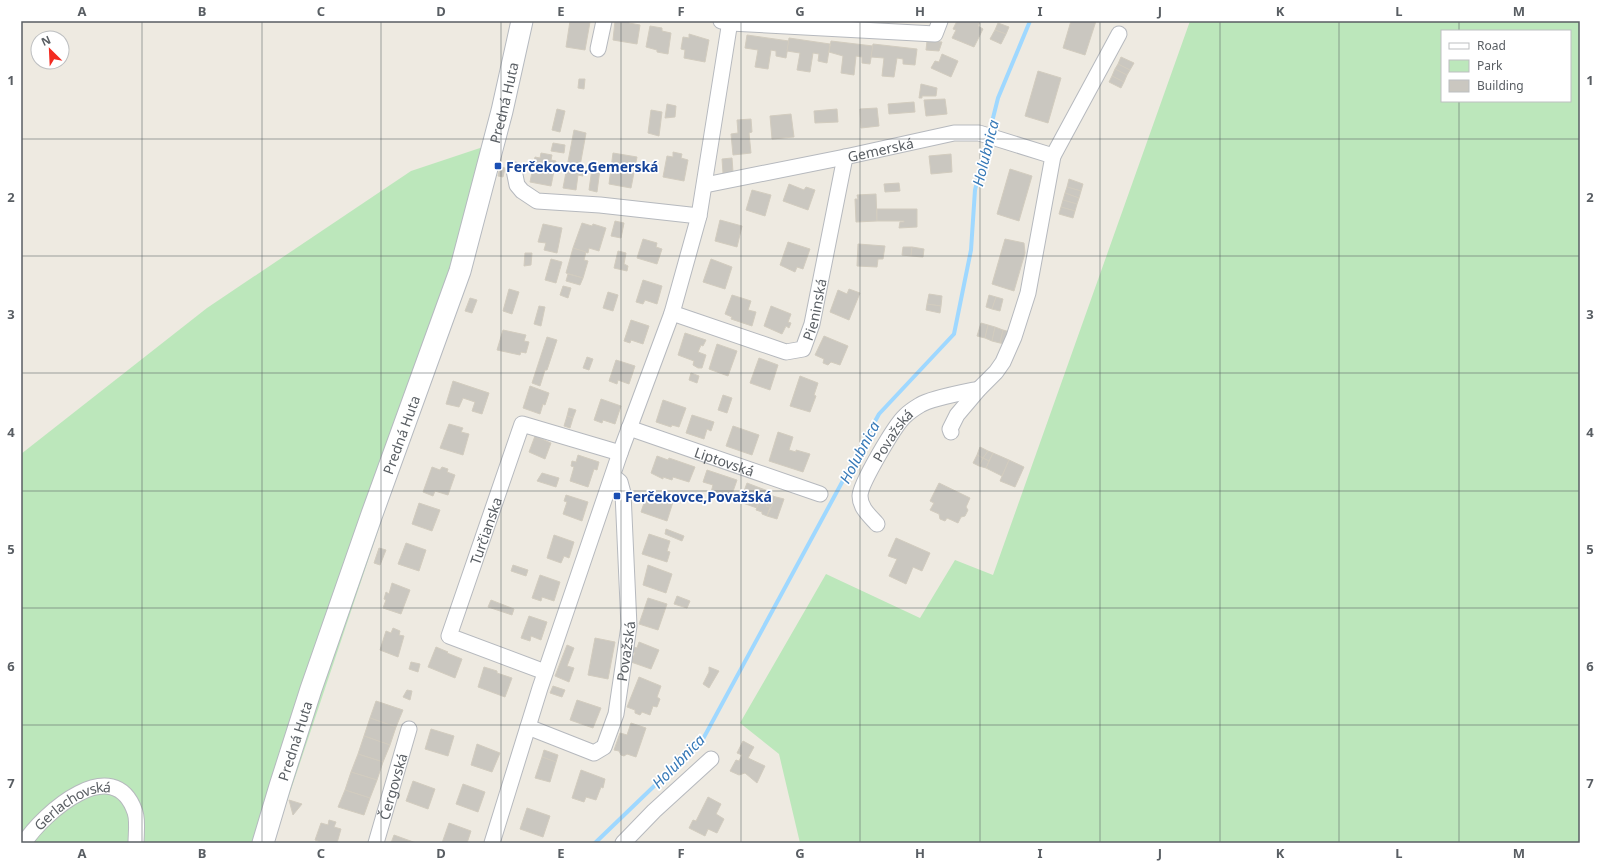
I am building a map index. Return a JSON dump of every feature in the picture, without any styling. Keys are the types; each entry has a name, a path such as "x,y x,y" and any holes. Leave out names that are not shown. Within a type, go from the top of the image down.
{"main road":[{"name":"Predná Huta","path":"263,843 316,674 460,271 502,111 522,21"}],"street":[{"path":"598,49 604,21"},
{"path":"492,843 546,672 600,516 620,453 672,313 699,216 705,185 727,22 935,34 940,21"},
{"path":"951,432 950,429 957,415 996,372 1003,362 1014,337 1028,293 1053,156 1119,34"},
{"name":"Gemerská","path":"705,185 845,157 954,133 979,133 1053,156"},
{"name":"Pieninská","path":"672,313 786,352 804,349 812,324 845,157"},
{"path":"514,170 514,177 517,185 522,191 537,201 600,205 699,216"},
{"name":"Považská","path":"877,524 864,510 860,496 862,485 896,426 905,415 921,404 979,389"},
{"name":"Turčianska","path":"546,672 449,636 522,424 620,453"},
{"name":"Liptovská","path":"629,428 820,494"},
{"name":"Považská","path":"528,727 594,753 604,747 616,714 629,626 622,486 613,476"},
{"path":"600,516 624,521"},
{"name":"Čergovská","path":"376,843 409,729"},
{"path":"623,843 654,811 710,759"},
{"name":"Gerlachovská","path":"24,843 49,814 71,798 97,786 111,786 120,791 129,800 135,814 136,843"}],"green space":[{"path":"1190,21 1580,21 1580,843 800,843 779,754 740,723 826,574 920,618 955,560 993,575"},
{"path":"501,141 490,198 273,843 21,843 21,454 207,308 411,171"}],"building":[{"path":"570,21 590,22 585,50 566,47"},
{"path":"615,21 629,21 629,23 640,25 637,44 613,40"},
{"path":"957,21 980,21 978,26 983,29 974,47 952,38 956,30 953,29"},
{"path":"1071,21 1096,21 1085,55 1063,48"},
{"path":"998,23 1009,27 1006,34 995,30"},
{"path":"650,26 662,28 662,31 671,33 668,54 657,52 657,50 646,47"},
{"path":"995,30 1006,34 1001,44 990,39"},
{"path":"689,34 709,40 705,62 684,58 685,50 681,49 683,37 689,38"},
{"path":"747,35 789,41 786,58 776,56 776,51 771,50 768,69 755,67 758,50 745,48"},
{"path":"789,38 830,44 827,63 818,61 819,54 813,53 810,72 797,70 800,53 787,51"},
{"path":"831,41 873,46 870,64 862,63 862,57 856,56 854,75 841,73 843,56 829,52"},
{"path":"927,41 942,42 939,51 926,50"},
{"path":"873,44 917,49 915,65 903,64 903,59 897,58 894,77 882,76 884,58 871,57"},
{"path":"942,54 958,61 951,77 931,68 935,61 939,62"},
{"path":"1121,57 1134,63 1130,70 1118,64"},
{"path":"1118,64 1130,70 1127,75 1115,69"},
{"path":"1115,69 1127,75 1124,82 1112,76"},
{"path":"1038,71 1061,78 1048,123 1025,116"},
{"path":"1112,76 1124,82 1121,88 1109,82"},
{"path":"579,79 585,79 584,89 578,88"},
{"path":"921,84 937,88 936,96 922,96 922,98 919,98"},
{"path":"945,99 947,114 926,116 924,100"},
{"path":"914,102 915,112 889,114 888,104"},
{"path":"667,104 676,106 675,117 665,118"},
{"path":"877,108 879,126 861,128 860,109"},
{"path":"557,109 565,111 560,132 552,130"},
{"path":"837,109 838,122 815,123 814,111"},
{"path":"651,110 662,112 659,136 648,133"},
{"path":"791,114 794,137 772,139 770,116"},
{"path":"751,119 752,132 749,133 751,153 733,155 731,134 738,133 737,120"},
{"path":"574,130 586,133 580,166 584,166 583,176 578,175 576,190 563,188"},
{"path":"553,143 565,145 564,153 551,151"},
{"path":"673,152 682,154 681,158 688,160 684,181 663,177 667,156 673,157"},
{"path":"541,153 552,155 551,160 556,161 551,186 530,182 535,157 540,158"},
{"path":"613,153 637,157 631,188 609,184"},
{"path":"951,154 952,172 931,174 929,156"},
{"path":"732,158 733,172 723,173 722,159"},
{"path":"500,167 505,168 503,177 498,176"},
{"path":"592,168 600,169 597,192 589,190"},
{"path":"1010,169 1032,176 1019,221 997,214"},
{"path":"1069,179 1083,184 1081,191 1067,187"},
{"path":"899,183 900,191 885,192 884,184"},
{"path":"789,184 804,190 806,187 815,190 808,210 783,201"},
{"path":"1067,187 1081,191 1079,198 1065,193"},
{"path":"752,190 771,195 765,216 746,210"},
{"path":"1065,193 1079,198 1077,204 1063,200"},
{"path":"876,194 877,221 856,222 855,199 858,199 857,195"},
{"path":"1063,200 1077,204 1075,211 1061,207"},
{"path":"1061,207 1075,211 1073,218 1059,214"},
{"path":"877,209 917,209 917,227 899,228 900,222 904,221 877,221"},
{"path":"720,220 742,226 737,247 715,241"},
{"path":"615,221 624,223 621,238 611,236"},
{"path":"582,223 592,226 593,224 606,228 599,251 589,248 588,253 573,248"},
{"path":"543,224 562,228 557,253 544,250 546,243 538,242"},
{"path":"643,239 657,243 656,247 662,249 657,264 637,258"},
{"path":"1005,239 1024,243 1025,253 1014,291 992,284"},
{"path":"788,242 810,249 803,269 797,267 795,272 780,265"},
{"path":"858,244 885,246 883,259 878,259 877,267 857,266"},
{"path":"903,247 912,247 911,256 902,255"},
{"path":"912,247 924,249 923,257 911,256"},
{"path":"573,248 586,252 584,260 588,261 583,278 566,273"},
{"path":"618,251 626,253 624,264 628,266 627,271 614,268"},
{"path":"525,253 532,253 531,265 524,266"},
{"path":"551,259 562,262 556,283 545,280"},
{"path":"711,259 732,267 725,289 703,282"},
{"path":"568,274 583,278 580,285 566,281"},
{"path":"643,280 662,286 657,304 645,300 643,304 636,302"},
{"path":"563,286 571,288 568,298 560,295"},
{"path":"509,289 519,292 512,314 503,311"},
{"path":"849,289 860,293 849,320 830,312 838,290 847,294"},
{"path":"608,292 618,295 613,311 603,308"},
{"path":"929,294 942,296 941,306 927,304"},
{"path":"732,295 751,301 748,310 756,312 752,326 731,319 732,317 725,314"},
{"path":"989,295 996,297 992,309 986,307"},
{"path":"996,297 1003,299 1000,311 992,309"},
{"path":"470,298 477,300 472,313 465,311"},
{"path":"927,304 941,306 940,313 926,310"},
{"path":"539,306 545,307 541,326 534,324"},
{"path":"771,306 791,314 788,322 791,323 789,328 786,326 782,334 764,326"},
{"path":"631,320 649,326 643,344 631,340 630,343 624,341"},
{"path":"981,323 988,325 985,338 977,336"},
{"path":"988,325 995,327 992,341 985,338"},
{"path":"995,327 1003,330 1000,343 992,341"},
{"path":"503,330 526,335 524,341 529,342 526,353 521,352 520,355 497,350"},
{"path":"1003,330 1010,332 1006,344 1000,343"},
{"path":"685,333 706,340 703,346 701,345 698,352 706,355 702,368 698,368 693,365 694,361 678,355"},
{"path":"824,336 848,346 840,365 831,362 828,365 823,363 824,359 815,355"},
{"path":"547,337 557,340 540,386 532,383"},
{"path":"717,344 737,351 728,376 709,369"},
{"path":"587,357 593,359 589,370 583,368"},
{"path":"759,358 778,365 770,390 750,383"},
{"path":"616,360 635,366 629,384 618,380 617,384 609,381"},
{"path":"691,373 699,376 697,383 689,380"},
{"path":"800,376 818,383 814,395 816,396 810,412 790,406"},
{"path":"453,381 489,393 482,414 472,411 475,402 463,398 459,407 446,404"},
{"path":"530,386 549,393 540,414 523,408"},
{"path":"723,395 732,398 727,413 718,410"},
{"path":"601,399 621,406 615,424 603,420 602,423 594,420"},
{"path":"663,400 686,408 679,427 672,425 671,427 656,422"},
{"path":"569,408 576,410 573,418 567,416"},
{"path":"692,415 714,422 711,431 707,429 704,439 686,433"},
{"path":"567,416 573,418 570,428 564,426"},
{"path":"449,424 463,428 461,432 469,434 463,455 440,448"},
{"path":"733,426 759,435 752,455 726,446"},
{"path":"778,432 793,437 789,450 796,452 796,450 810,454 803,472 769,461"},
{"path":"535,436 551,443 545,459 529,452"},
{"path":"980,447 988,451 983,458 977,455"},
{"path":"988,451 993,453 989,461 983,458"},
{"path":"993,453 1009,460 1002,476 986,468"},
{"path":"578,455 599,462 597,470 594,469 588,487 570,481 574,467 571,466 572,461 576,462"},
{"path":"977,455 983,458 979,466 973,463"},
{"path":"657,456 668,460 669,458 695,467 689,482 673,477 672,480 663,477 663,479 651,473"},
{"path":"983,458 989,461 986,468 979,466"},
{"path":"1009,460 1024,467 1015,487 1000,481"},
{"path":"432,467 440,470 442,467 448,469 447,472 455,475 448,495 435,491 433,496 423,492"},
{"path":"707,470 737,480 730,500 722,497 722,500 710,496 713,485 703,482"},
{"path":"542,473 559,478 556,487 537,481"},
{"path":"747,483 768,491 767,494 776,497 772,508 766,506 767,502 760,499 757,508 740,502"},
{"path":"939,483 970,498 966,507 968,510 965,516 961,517 958,523 947,518 945,521 940,519 939,514 930,510 934,503 930,501"},
{"path":"647,494 673,502 667,521 641,512"},
{"path":"566,495 588,502 582,521 563,514 567,502 564,501"},
{"path":"776,497 784,499 777,519 767,516"},
{"path":"760,499 767,502 766,506 770,507 767,516 756,510"},
{"path":"419,503 440,510 432,531 412,524"},
{"path":"666,529 684,536 682,541 665,534"},
{"path":"649,534 670,541 667,551 670,552 667,562 642,554"},
{"path":"554,535 574,542 569,558 564,556 561,563 547,558"},
{"path":"896,538 930,553 922,571 913,567 906,584 889,576 897,559 888,556"},
{"path":"406,543 426,550 419,571 398,564"},
{"path":"379,548 386,550 380,565 374,563"},
{"path":"513,565 528,570 526,576 511,571"},
{"path":"648,565 672,574 666,593 643,585"},
{"path":"540,575 560,582 554,601 542,597 541,601 532,598"},
{"path":"392,583 410,590 401,614 383,608 386,600 384,599 386,592 389,594"},
{"path":"677,596 690,601 687,608 674,604"},
{"path":"648,598 667,604 658,630 639,624"},
{"path":"491,600 514,609 512,615 488,607"},
{"path":"529,616 547,622 541,640 531,636 530,641 521,638"},
{"path":"393,628 400,631 399,635 404,636 398,657 380,650 386,631 391,633"},
{"path":"595,638 615,642 608,679 588,675"},
{"path":"639,642 659,650 651,669 631,662 635,653 631,652 634,647 637,648"},
{"path":"567,645 574,648 567,666 574,668 569,682 555,676"},
{"path":"436,647 462,659 455,678 428,667"},
{"path":"411,662 420,664 418,672 409,669"},
{"path":"484,667 512,678 505,697 478,687"},
{"path":"709,667 719,671 709,688 703,684 709,672"},
{"path":"639,677 661,686 657,697 660,699 657,707 653,706 650,715 642,712 640,715 635,713 635,710 627,707"},
{"path":"553,686 565,690 562,697 550,693"},
{"path":"407,690 412,691 410,700 403,697"},
{"path":"577,700 601,708 593,728 570,720"},
{"path":"376,701 403,710 396,727 370,718"},
{"path":"370,718 396,727 390,745 364,736"},
{"path":"631,723 646,728 636,757 627,754 624,756 621,755 619,751 614,750 620,733 627,735"},
{"path":"431,729 454,736 448,756 425,749"},
{"path":"364,736 390,745 383,762 358,754"},
{"path":"743,741 754,747 748,758 765,766 757,783 745,773 739,775 730,771 736,760 739,761 742,755 737,753"},
{"path":"477,744 500,753 492,772 471,765"},
{"path":"544,750 558,755 556,762 542,757"},
{"path":"358,754 383,762 377,780 351,772"},
{"path":"542,757 556,762 550,782 535,778"},
{"path":"581,770 605,779 603,788 601,787 596,800 586,797 584,802 572,798"},
{"path":"351,772 377,780 370,798 345,790"},
{"path":"413,781 435,789 428,809 406,801"},
{"path":"463,784 485,792 478,812 456,804"},
{"path":"345,790 370,798 364,815 338,807"},
{"path":"708,797 721,804 716,814 724,819 717,833 708,829 705,836 689,828 693,820 696,821"},
{"path":"289,800 302,804 293,815"},
{"path":"527,808 550,816 543,837 520,829"},
{"path":"329,820 336,822 334,827 341,829 337,843 324,843 315,840 321,823 328,825"},
{"path":"449,823 471,831 467,843 442,843"},
{"path":"394,835 416,843 391,843"}],"waterway":[{"name":"Holubnica","path":"595,843 703,739 879,414 954,334 971,250 975,190 998,98 1030,21"}],"place":[{"name":"Ferčekovce,Gemerská","path":"498,166"},
{"name":"Ferčekovce,Považská","path":"617,496"}]}
